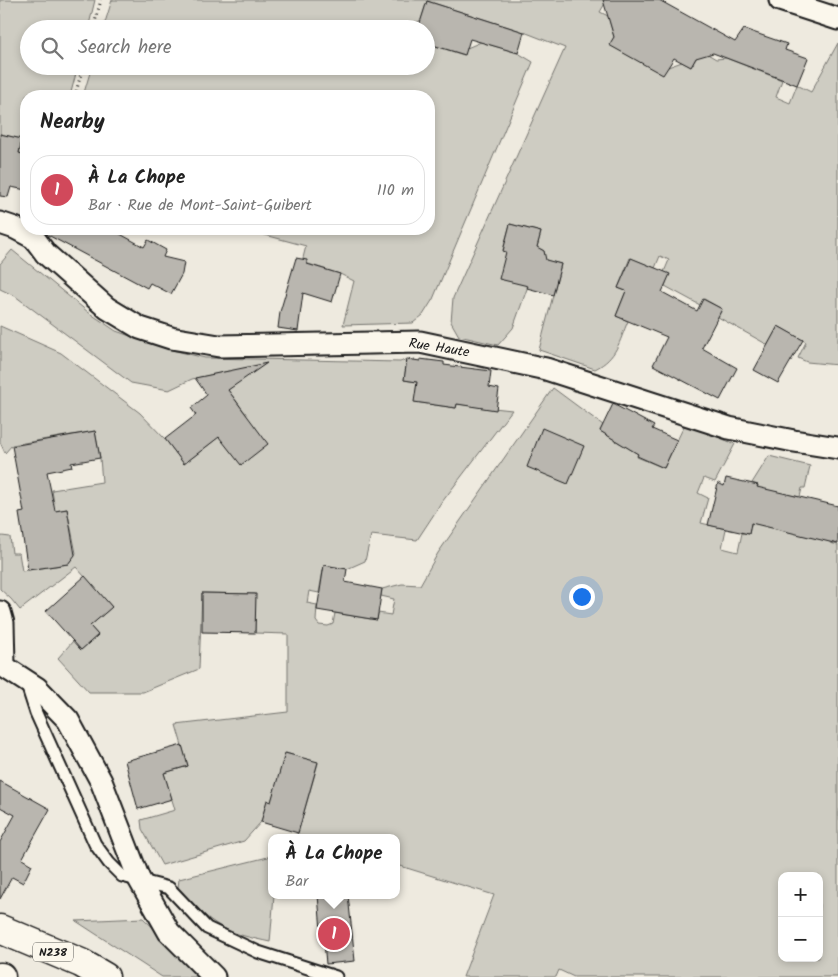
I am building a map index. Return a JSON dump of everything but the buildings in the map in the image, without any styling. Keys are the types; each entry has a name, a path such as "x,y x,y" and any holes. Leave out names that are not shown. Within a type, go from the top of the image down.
{"highway":[{"name":"N238","path":"0,930 81,963 105,977"}],"street":[{"path":"780,0 838,19"},
{"name":"Rue Haute","path":"0,223 20,229"},
{"name":"Rue Haute","path":"37,235 46,254 107,308 140,328 171,338 219,346 420,342 546,369 729,428 838,448"},
{"path":"0,612 3,623 2,664 38,688 68,720 101,781 139,879 169,932 214,977"}],"lane":[{"path":"26,681 36,713 95,844 109,863 122,876 170,888 207,928 258,952 336,977"}],"path":[{"path":"95,20 101,0"},
{"path":"77,90 81,75"}],"shaded area":[{"path":"0,0 95,0 90,20 20,20 20,75 76,75 72,90 20,90 20,139 0,134"},
{"path":"112,0 607,0 600,12 608,16 614,37 610,45 668,67 682,62 691,67 701,50 716,59 726,58 782,80 776,97 790,103 797,85 811,92 838,43 838,365 807,362 798,358 806,342 778,326 768,345 718,317 722,309 704,299 700,305 665,286 669,274 664,272 669,260 660,256 655,268 630,258 618,288 626,291 616,316 628,321 613,355 602,365 595,369 539,350 561,264 544,260 544,251 541,249 536,251 541,232 510,224 503,250 528,286 513,328 498,345 459,336 451,322 453,298 565,48 524,32 427,1 421,20 106,20"},
{"path":"481,42 518,53 533,62 433,299 423,315 413,323 343,325 354,281 340,274 302,262 306,246 265,235 435,235 435,90 85,90 89,75 435,75 435,46 464,55 467,48"},
{"path":"12,250 88,312 116,331 164,348 205,358 400,362 407,359 404,380 417,382 415,402 456,408 457,404 512,410 442,502 417,540 371,535 365,561 347,569 324,565 319,593 309,591 307,603 317,605 316,621 319,625 328,626 333,624 335,613 377,620 378,613 391,615 394,599 381,596 382,589 402,584 420,585 438,553 553,388 603,425 600,431 638,454 637,457 664,468 685,424 735,444 715,482 704,478 698,493 708,498 701,523 726,529 722,548 738,552 742,533 749,534 758,493 756,493 758,485 752,483 769,456 810,466 805,488 802,488 800,497 789,495 832,535 830,543 838,545 838,977 574,977 559,970 556,977 463,977 494,895 400,866 400,834 297,834 318,763 286,753 271,802 267,801 261,822 244,841 162,865 142,829 141,820 175,810 164,773 188,766 176,725 288,712 288,634 255,633 255,594 202,593 199,669 143,692 89,692 58,658 73,641 81,650 98,635 90,626 112,607 76,567 20,610 0,589 0,538 2,536 10,537 12,553 19,553 22,571 68,564 76,553 67,509 55,511 52,490 102,482 95,431 12,445 5,453 0,442 0,326 61,353 140,413 165,439 184,464 247,415 228,390 238,382 229,371 192,379 169,390 131,383 15,296 0,289 0,264"},
{"path":"268,857 268,899 274,899 270,942 241,935 221,927 196,907 178,888 179,879"},
{"path":"143,918 205,977 162,977 76,921"}],"place":[{"name":"À La Chope","path":"334,934"}]}
